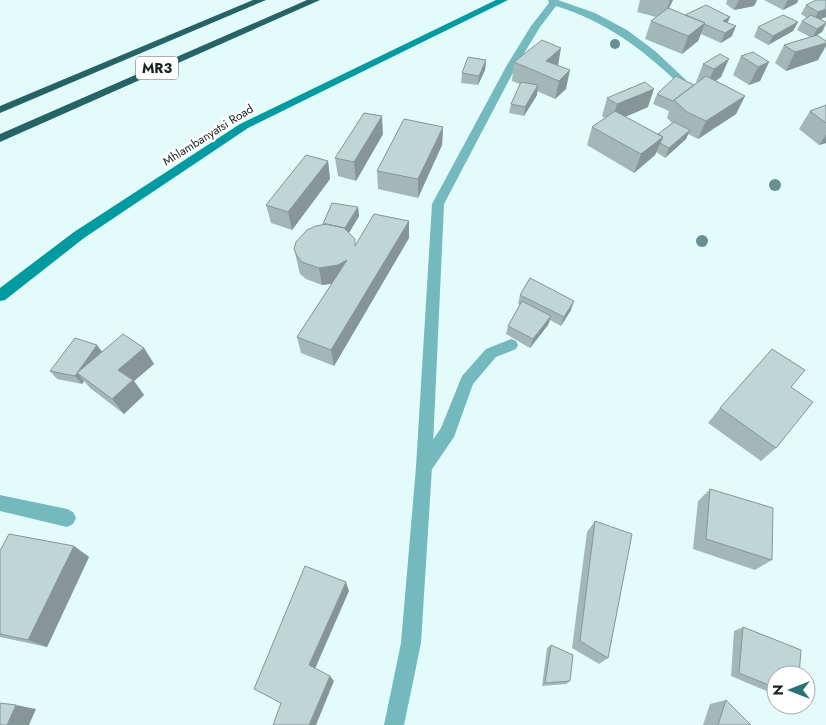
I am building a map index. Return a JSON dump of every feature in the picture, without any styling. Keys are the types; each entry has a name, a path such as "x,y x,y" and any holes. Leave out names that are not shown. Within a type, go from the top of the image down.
{"highway":[{"name":"MR3","path":"0,110 261,0"},
{"name":"MR3","path":"0,138 314,0"}],"main road":[{"name":"Mhlambanyatsi Road","path":"0,296 79,235 244,126 503,0"}],"street":[{"path":"394,725 411,642 424,467 438,204 512,65 536,26 554,2 613,25 641,44 680,80"},
{"path":"424,467 448,432 467,381 491,352 511,345"},
{"path":"0,503 67,518"}],"building":[{"path":"816,0 826,0 826,9 818,12 806,5"},
{"path":"706,5 730,17 723,21 736,26 725,33 685,15"},
{"path":"668,8 705,23 688,36 651,21"},
{"path":"783,15 798,22 773,36 758,27"},
{"path":"811,15 826,23 817,29 802,21"},
{"path":"817,35 826,43 795,52 784,45"},
{"path":"542,40 561,48 546,61 570,70 559,81 514,62"},
{"path":"753,52 769,62 758,67 741,56"},
{"path":"720,54 729,59 714,69 703,64"},
{"path":"468,57 486,60 479,76 462,73"},
{"path":"676,76 694,85 673,101 657,94"},
{"path":"706,76 745,96 706,121 687,112 674,100"},
{"path":"521,82 538,85 525,107 511,104"},
{"path":"645,82 654,89 617,104 607,98"},
{"path":"826,105 826,123 810,111"},
{"path":"615,111 663,137 641,154 592,127"},
{"path":"364,113 382,116 354,162 335,158"},
{"path":"404,119 443,127 418,179 377,171"},
{"path":"674,122 690,130 669,148 660,143 663,137 658,134"},
{"path":"306,155 328,161 288,212 266,205"},
{"path":"332,203 358,207 345,228 323,224"},
{"path":"374,214 409,221 331,350 297,337 347,260 338,265 319,268 302,262 294,249 296,242 307,230 326,224 344,228 355,239 355,246"},
{"path":"530,278 574,301 564,317 520,295"},
{"path":"522,301 551,316 533,339 508,326"},
{"path":"123,334 144,348 118,370 133,380 112,399 77,373"},
{"path":"75,338 97,345 75,376 50,371"},
{"path":"772,349 805,370 791,387 813,402 776,448 720,408"},
{"path":"710,489 773,508 772,560 706,539"},
{"path":"595,521 632,534 608,658 580,641"},
{"path":"9,534 74,546 28,640 0,634 0,551"},
{"path":"305,566 346,582 309,665 330,676 309,725 273,725 281,703 254,689"},
{"path":"743,627 801,650 800,665 766,665 766,684 739,673"},
{"path":"551,645 573,655 570,681 545,683"},
{"path":"726,700 751,725 718,725"},
{"path":"0,703 16,705 7,725 0,725"}]}
